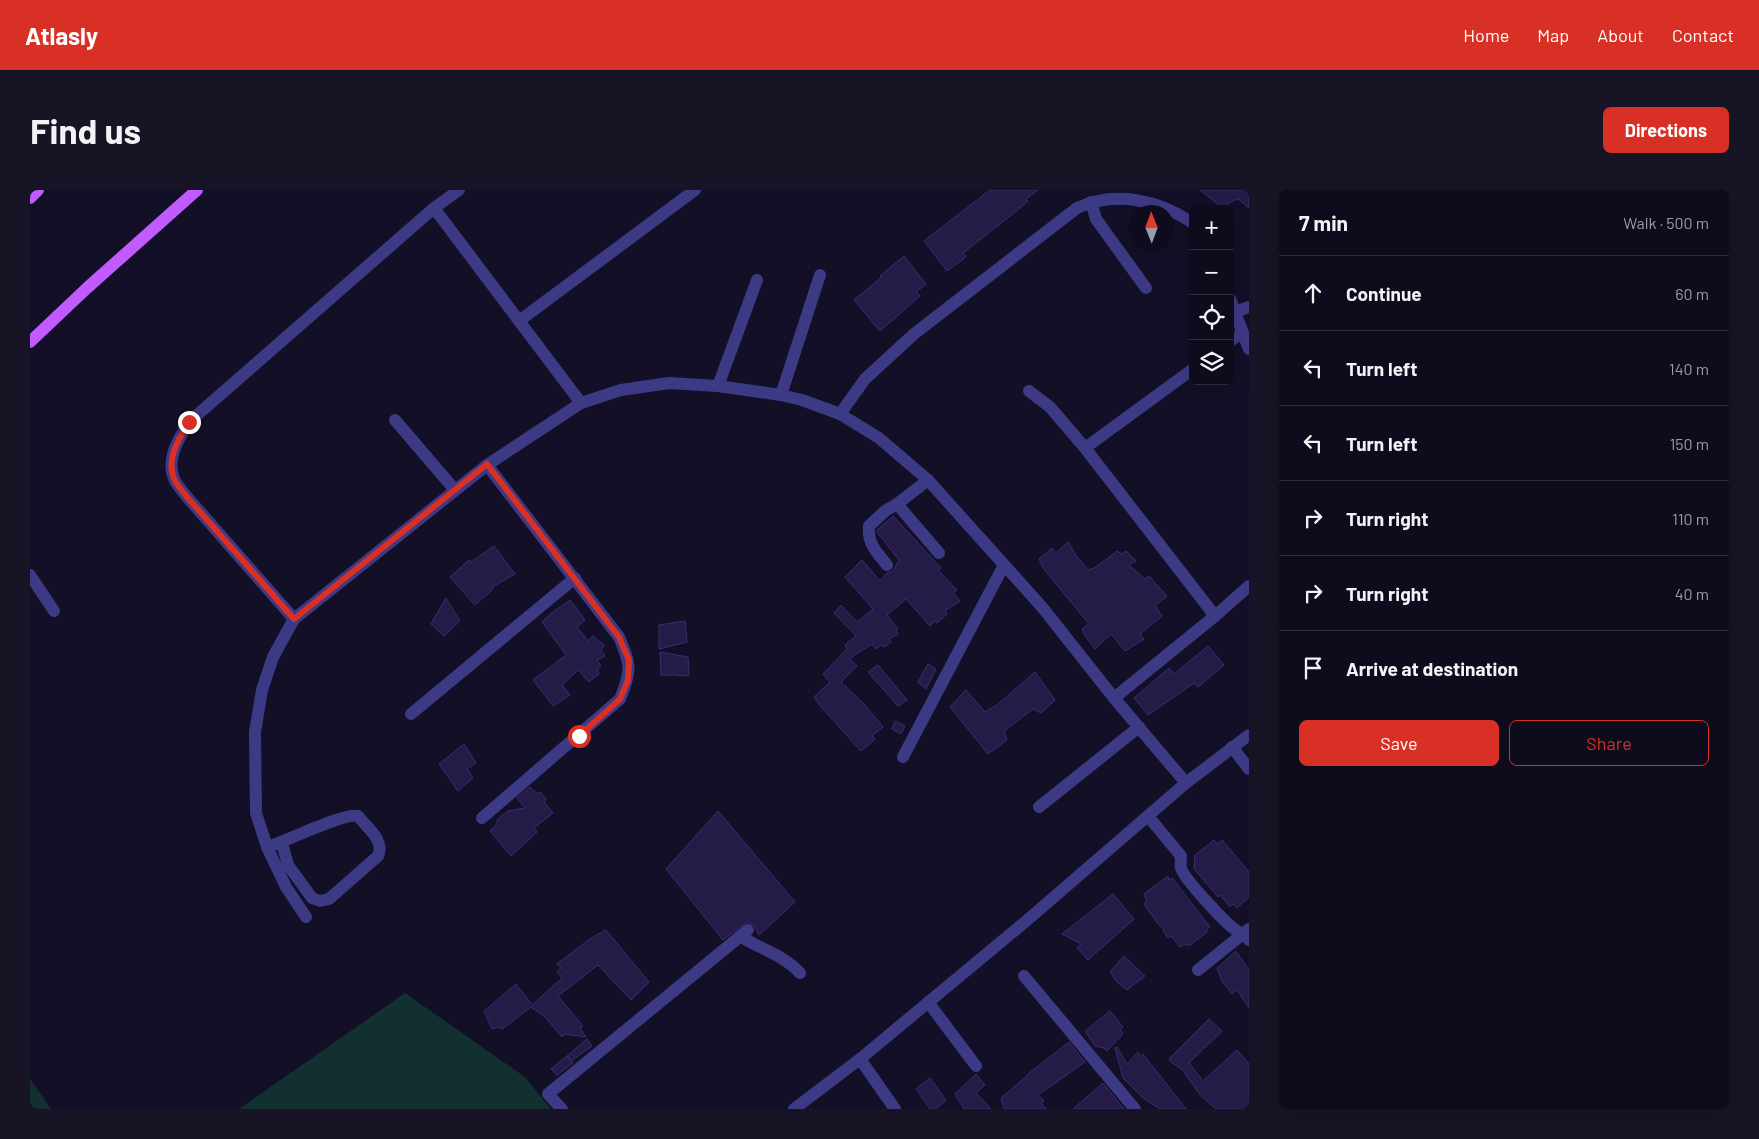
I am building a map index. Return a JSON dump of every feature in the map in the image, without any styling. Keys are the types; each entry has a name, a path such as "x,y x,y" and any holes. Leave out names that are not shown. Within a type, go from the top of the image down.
{"main road":[{"path":"30,198 38,190"},
{"path":"30,342 87,288 197,190"}],"street":[{"path":"294,619 187,497 175,480 171,463 175,444 189,422 434,208 459,190"},
{"path":"519,321 695,190"},
{"path":"840,414 865,379 914,334 1078,208 1104,198 1135,199 1165,207 1189,221"},
{"path":"1091,202 1096,219 1146,288"},
{"path":"434,208 581,402"},
{"path":"781,395 820,275"},
{"path":"718,386 757,280"},
{"path":"1249,308 1235,312 1249,349"},
{"path":"1233,340 1242,333"},
{"path":"1085,448 1189,372"},
{"path":"306,917 286,887 267,847 256,813 256,732 262,690 273,657 294,619 487,464 581,402 621,390 669,383 718,386 781,395 802,400 840,414 879,438 928,480 1004,564 1042,607 1114,698 1186,783"},
{"path":"1029,391 1050,407 1085,448 1215,616"},
{"path":"395,420 455,490"},
{"path":"482,818 620,699 628,680 629,660 619,637 487,464"},
{"path":"887,566 873,548 868,536 869,526 879,516 928,480"},
{"path":"897,504 939,553"},
{"path":"903,757 1004,564"},
{"path":"30,575 54,611"},
{"path":"411,714 575,578"},
{"path":"1114,698 1249,586"},
{"path":"1039,807 1138,727"},
{"path":"794,1109 860,1059 1186,783 1249,735"},
{"path":"1232,747 1249,769"},
{"path":"267,847 354,815 358,816 378,840 380,846 378,856 329,899 320,901 312,898 288,865 282,843"},
{"path":"1148,816 1181,856 1181,868 1196,890 1228,924 1235,930 1247,934"},
{"path":"562,1109 548,1094 744,933 755,946 782,957 800,973"},
{"path":"1198,970 1247,934"},
{"path":"1024,976 1135,1109"},
{"path":"928,1002 976,1066"},
{"path":"860,1059 896,1109"}],"green space":[{"path":"405,993 525,1077 551,1109 239,1109"},
{"path":"30,1079 51,1109 30,1109"}],"building":[{"path":"990,190 1038,190 1026,199 1028,201 1019,209 963,253 966,257 947,271 924,241"},
{"path":"1200,190 1249,190 1249,208 1238,199 1227,205 1219,205"},
{"path":"904,256 926,284 916,292 920,296 880,331 854,300"},
{"path":"893,516 941,568 938,570 957,590 953,593 960,601 945,611 947,614 937,623 935,621 930,626 906,599 887,615 898,629 896,631 898,634 889,639 891,642 885,647 881,645 876,649 872,644 849,659 857,666 841,682 865,705 883,727 872,736 875,739 861,751 814,697 830,682 823,674 847,649 845,645 856,636 834,613 841,605 857,622 873,609 845,577 862,560 880,581 887,573 893,571 899,560 877,532"},
{"path":"1068,542 1077,557 1089,570 1117,551 1122,554 1126,551 1136,561 1129,565 1145,579 1149,576 1167,596 1155,606 1162,616 1140,634 1144,639 1125,651 1111,634 1095,649 1082,629 1089,624 1044,569 1039,559 1052,548 1056,553"},
{"path":"494,546 515,574 492,587 493,589 475,605 450,577 469,560 471,562"},
{"path":"446,598 460,621 444,636 431,624"},
{"path":"570,600 585,620 577,627 588,641 593,636 604,645 601,650 605,656 597,660 601,666 597,669 599,674 589,682 578,670 562,685 570,695 553,706 533,680 566,655 542,622"},
{"path":"685,621 687,642 659,649 659,625"},
{"path":"1208,646 1224,665 1198,687 1194,683 1148,715 1134,698 1169,668 1174,674"},
{"path":"660,652 688,657 689,675 661,675"},
{"path":"928,664 936,669 926,689 918,682"},
{"path":"878,665 907,700 898,706 868,672"},
{"path":"1035,672 1055,700 1041,713 1033,709 1004,731 1007,740 988,754 950,707 966,690 985,712 997,705"},
{"path":"895,721 905,726 901,734 892,729"},
{"path":"464,744 476,763 467,769 473,778 458,791 439,764"},
{"path":"530,787 538,794 540,792 546,799 544,802 553,813 534,828 537,832 511,856 490,831 497,824 497,820 508,811 525,808 517,798"},
{"path":"718,811 795,902 759,935 754,925 747,922 723,940 666,869"},
{"path":"1214,840 1217,844 1222,840 1249,872 1249,897 1237,908 1233,904 1230,907 1220,895 1218,897 1194,869 1195,855"},
{"path":"1168,876 1169,880 1172,878 1210,927 1206,930 1207,932 1189,946 1186,944 1180,947 1171,936 1168,938 1163,931 1164,929 1158,924 1144,904 1147,901 1144,894"},
{"path":"1113,894 1134,919 1088,960 1077,948 1081,944 1062,934"},
{"path":"606,930 649,982 631,1000 598,965 558,996 583,1026 580,1028 586,1037 564,1034 562,1037 544,1016 531,1007 502,1029 498,1027 492,1029 484,1011 516,984 532,1005 562,978 557,971 561,968 557,964 591,938"},
{"path":"1236,951 1249,970 1249,1008 1237,990 1232,994 1222,981 1217,968"},
{"path":"1124,956 1145,976 1127,990 1116,981 1110,972"},
{"path":"1110,1011 1123,1027 1120,1030 1123,1034 1107,1051 1104,1048 1095,1046 1085,1031"},
{"path":"1209,1019 1222,1031 1189,1063 1203,1081 1237,1050 1249,1064 1249,1109 1216,1109 1200,1095 1182,1069 1169,1059"},
{"path":"587,1039 592,1046 571,1061 573,1063 557,1075 551,1069"},
{"path":"1069,1042 1085,1062 1038,1095 1044,1101 1041,1103 1046,1109 1004,1109 1001,1098"},
{"path":"1117,1047 1127,1064 1138,1052 1141,1057 1143,1054 1186,1109 1160,1109 1143,1098 1123,1078 1115,1048"},
{"path":"976,1074 985,1085 976,1093 991,1109 964,1109 955,1094"},
{"path":"930,1078 946,1100 936,1109 930,1109 916,1089"},
{"path":"1103,1083 1124,1109 1073,1109"}],"route":[{"path":"189,422 175,444 171,463 175,480 187,497 294,619 487,464 619,637 629,660 628,680 620,699 579,736"}]}
